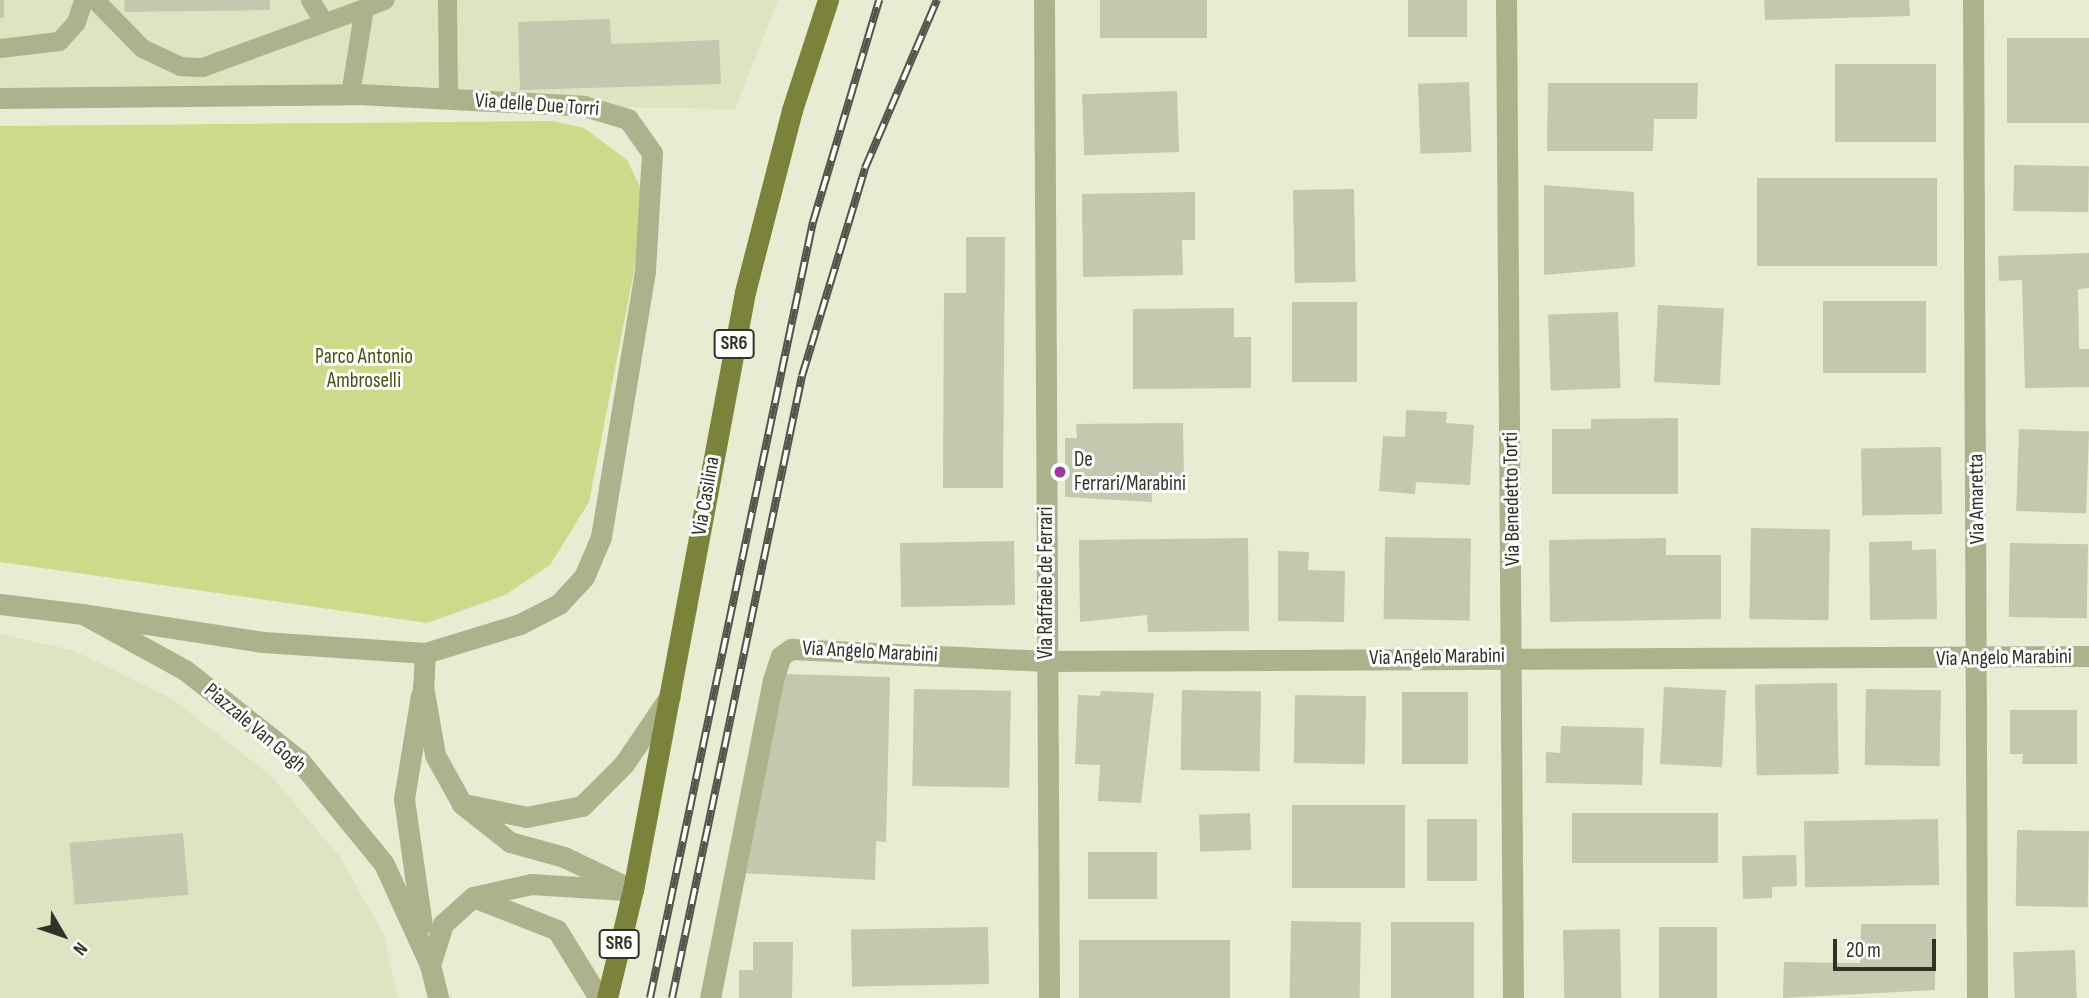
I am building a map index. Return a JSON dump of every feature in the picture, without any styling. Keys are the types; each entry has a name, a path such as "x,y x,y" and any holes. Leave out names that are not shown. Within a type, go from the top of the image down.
{"main road":[{"name":"Via Casilina","path":"607,998 633,890 745,292 785,135 828,0"}],"street":[{"name":"Via Raffaele de Ferrari","path":"1044,0 1049,998"},
{"name":"Via Benedetto Torti","path":"1506,0 1514,656 1513,998"},
{"name":"Via Amaretta","path":"1973,0 1979,659 1977,998"},
{"name":"Via delle Due Torri","path":"0,98 350,94 448,99 615,111 646,139 653,184 595,557 577,587 549,610 425,653"},
{"name":"Piazzale Van Gogh","path":"0,604 83,614 185,670 299,760 384,864 430,965 438,998"},
{"path":"83,614 262,642 425,653 423,686 404,799 409,865 430,965"},
{"name":"Via Angelo Marabini","path":"710,998 773,680 785,651 1046,661 1514,656 1979,659 2089,656"},
{"path":"423,686 435,755 462,804 510,842 564,857 633,890"},
{"path":"462,804 526,817 582,806 624,764 670,696"},
{"path":"430,965 443,924 473,897 531,884 633,890"},
{"path":"473,897 557,930 599,998"}],"lane":[{"path":"0,48 59,41 76,22 83,0"},
{"path":"94,0 142,48 190,67 217,66 384,0"},
{"path":"310,0 324,22"},
{"path":"447,0 448,99"},
{"path":"350,94 364,8"}],"shaded area":[{"path":"0,0 778,0 735,109 0,98"},
{"path":"0,634 72,650 172,699 271,776 339,856 383,933 398,998 0,998"}],"green space":[{"name":"Parco Antonio Ambroselli","path":"552,121 584,128 627,160 641,189 643,225 589,502 550,565 505,595 427,623 0,562 0,126"}],"building":[{"path":"0,0 4,0 4,18 0,18"},
{"path":"124,0 270,0 270,10 125,12"},
{"path":"1100,0 1207,0 1207,38 1100,38"},
{"path":"1408,0 1467,0 1467,37 1408,37"},
{"path":"1764,0 1909,0 1910,16 1765,20"},
{"path":"610,19 611,44 719,40 721,84 520,90 518,22"},
{"path":"2007,38 2089,38 2089,123 2007,123"},
{"path":"1835,64 1936,64 1936,142 1835,142"},
{"path":"1469,82 1471,152 1420,154 1418,84"},
{"path":"1548,83 1698,83 1697,119 1654,119 1653,151 1547,151"},
{"path":"1177,91 1179,152 1084,155 1082,94"},
{"path":"2014,165 2089,166 2088,212 2013,211"},
{"path":"1757,178 1937,178 1937,266 1757,266"},
{"path":"1544,185 1634,192 1635,267 1544,275"},
{"path":"1354,189 1356,282 1295,283 1293,190"},
{"path":"1195,192 1195,240 1182,240 1183,275 1083,277 1082,194"},
{"path":"966,237 1005,237 1003,488 943,488 944,293 966,293"},
{"path":"2089,253 2089,288 2078,289 2079,349 2089,349 2089,387 2025,388 2022,280 1999,281 1998,256"},
{"path":"1823,301 1926,301 1926,373 1823,373"},
{"path":"1292,302 1357,302 1357,382 1292,382"},
{"path":"1658,305 1724,308 1720,385 1654,382"},
{"path":"1234,308 1234,337 1251,337 1251,388 1133,389 1133,309"},
{"path":"1618,312 1621,388 1551,390 1548,314"},
{"path":"1406,410 1447,412 1446,423 1474,425 1470,485 1416,482 1415,494 1379,491 1383,436 1405,437"},
{"path":"1678,418 1678,494 1552,494 1552,429 1591,429 1591,419"},
{"path":"1183,423 1184,477 1151,477 1152,502 1065,497 1065,438 1077,438 1076,424"},
{"path":"2019,429 2089,431 2086,513 2016,511"},
{"path":"1941,447 1942,514 1862,515 1861,448"},
{"path":"1751,528 1830,529 1828,620 1749,619"},
{"path":"1385,537 1471,539 1470,620 1384,619"},
{"path":"1248,538 1249,631 1148,632 1147,615 1080,622 1079,540"},
{"path":"1666,538 1666,555 1721,555 1721,619 1550,622 1549,540"},
{"path":"1014,541 1015,605 901,607 900,543"},
{"path":"1912,541 1912,550 1936,549 1937,619 1870,620 1869,542"},
{"path":"2010,543 2088,544 2087,618 2009,617"},
{"path":"1278,551 1309,552 1308,570 1345,571 1344,622 1278,621"},
{"path":"784,674 890,677 886,842 876,841 875,880 741,873"},
{"path":"1837,683 1839,774 1757,775 1755,684"},
{"path":"1664,687 1726,690 1722,767 1660,764"},
{"path":"914,689 1011,691 1009,788 912,786"},
{"path":"1866,689 1941,690 1940,766 1865,765"},
{"path":"1182,690 1261,691 1260,771 1181,770"},
{"path":"1101,691 1154,693 1141,803 1098,801 1100,765 1075,764 1078,695 1100,696"},
{"path":"1402,692 1468,692 1468,764 1402,764"},
{"path":"1295,695 1366,696 1365,764 1294,763"},
{"path":"2010,710 2077,710 2077,764 2022,764 2023,754 2010,754"},
{"path":"1561,726 1644,728 1642,785 1546,783 1546,752 1560,753"},
{"path":"1292,805 1405,805 1405,888 1292,888"},
{"path":"1250,813 1251,850 1200,852 1199,815"},
{"path":"1572,813 1718,813 1718,863 1572,863"},
{"path":"1427,819 1477,819 1477,881 1427,881"},
{"path":"1938,819 1939,885 1805,887 1804,821"},
{"path":"2017,830 2089,831 2088,907 2016,906"},
{"path":"183,833 188,895 75,905 69,843"},
{"path":"1088,852 1157,852 1157,899 1088,899"},
{"path":"1796,855 1797,886 1772,887 1772,898 1743,899 1742,856"},
{"path":"1291,921 1361,922 1360,998 1290,998"},
{"path":"1391,922 1474,922 1474,998 1391,998"},
{"path":"1861,924 1936,924 1935,990 1783,998 1784,962 1860,963"},
{"path":"988,927 989,984 852,986 851,929"},
{"path":"1659,927 1717,927 1717,998 1659,998"},
{"path":"1620,929 1621,998 1564,998 1563,930"},
{"path":"1079,940 1230,940 1230,998 1079,998"},
{"path":"753,942 793,942 792,998 739,998 739,970 753,970"},
{"path":"2075,950 2077,998 2015,998 2013,952"}],"railway":[{"path":"650,998 813,222 879,0"},
{"path":"672,998 802,376 865,168 937,0"}],"place":[{"name":"De Ferrari/Marabini","path":"1060,472"}]}
